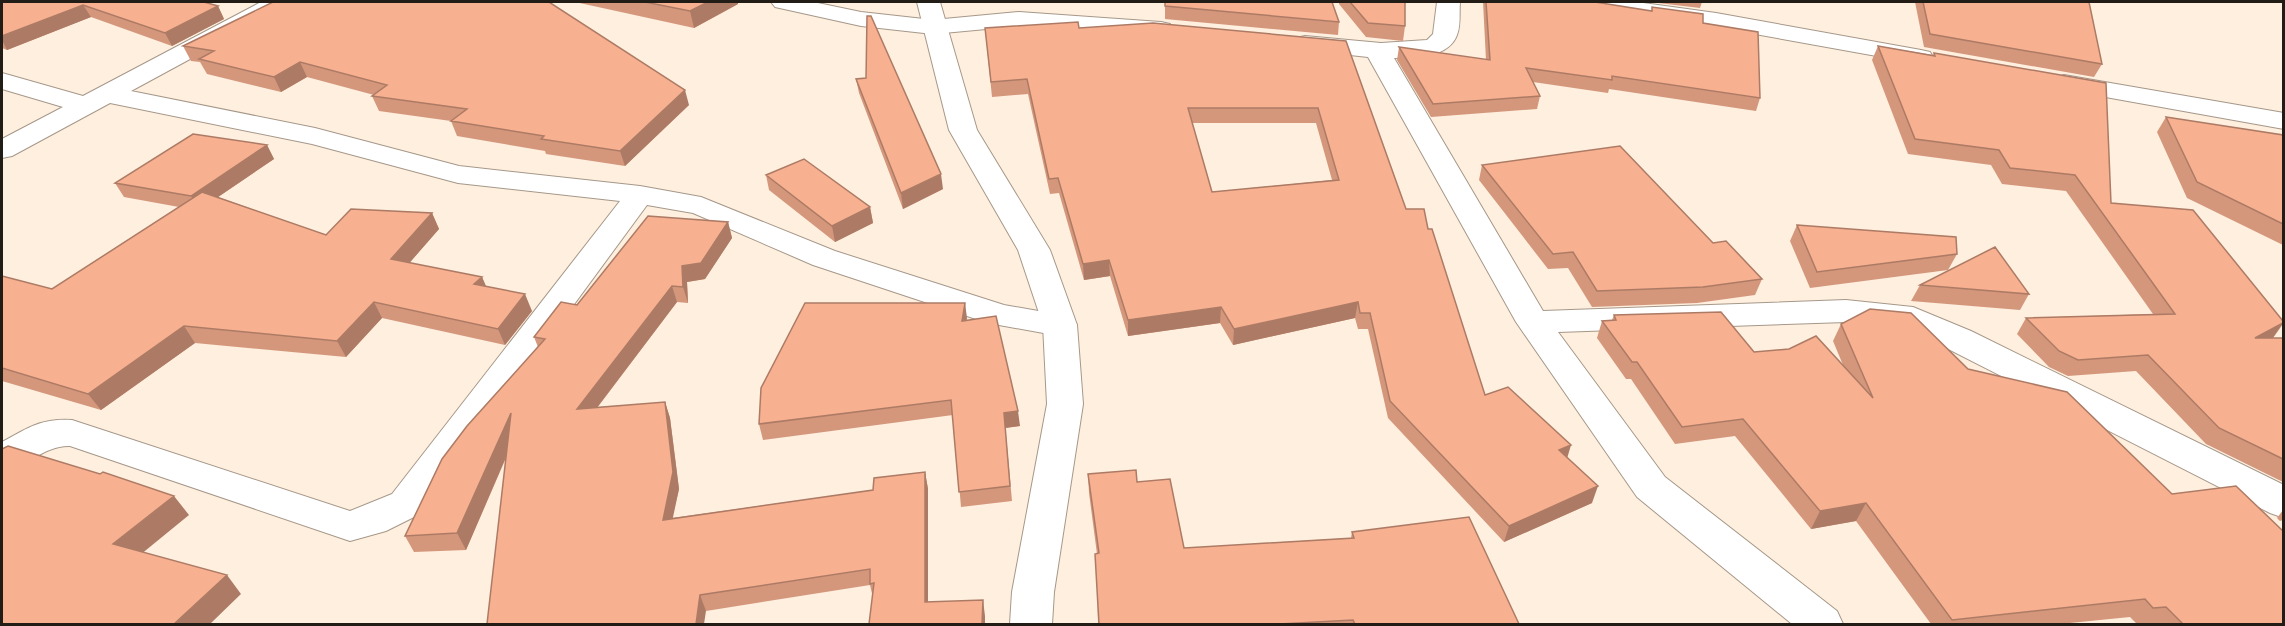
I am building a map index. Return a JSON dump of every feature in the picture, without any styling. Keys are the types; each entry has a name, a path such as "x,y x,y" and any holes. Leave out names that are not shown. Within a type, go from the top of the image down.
{"street":[{"path":"2,150 278,2"},
{"path":"783,2 861,19 930,14 1180,31"},
{"path":"1284,40 1418,51 1437,47 1444,39 1448,2"},
{"path":"1590,2 1716,20 1943,62"},
{"path":"1716,20 1729,12 1738,2"},
{"path":"930,14 963,130 1034,250 1060,325 1065,404 1033,592 1031,624"},
{"path":"1376,49 1533,322 1651,488 1822,624"},
{"path":"2045,80 2283,121"},
{"path":"2,81 95,100 315,136 458,174 640,195 701,206 824,258 1000,315 1060,325"},
{"path":"2,459 51,432 72,433 350,526 372,520 406,504 640,195"},
{"path":"1533,322 1846,311 1913,318 2283,503"}],"building":[{"path":"2,2 204,2 218,6 165,33 83,5 2,36"},
{"path":"273,2 549,2 685,90 620,151 541,139 544,136 451,121 467,109 372,96 387,85 300,62 274,77 199,59 214,51 183,46"},
{"path":"645,2 708,2 690,11"},
{"path":"1165,2 1332,2 1339,22 1165,6"},
{"path":"1350,2 1405,2 1405,26 1368,23"},
{"path":"1486,2 1595,2 1652,11 1652,7 1703,14 1703,23 1758,32 1760,98 1612,76 1612,80 1526,68 1540,96 1433,104 1399,47 1490,60"},
{"path":"1923,2 2089,2 2102,64 1930,34"},
{"path":"867,16 871,16 941,174 901,193 856,79 866,78"},
{"path":"1078,22 1079,28 1153,23 1346,41 1406,209 1424,209 1428,229 1432,229 1485,395 1508,387 1571,445 1559,450 1598,486 1509,526 1390,401 1370,313 1360,313 1358,302 1234,329 1221,307 1128,320 1109,260 1083,264 1058,178 1049,179 1027,79 991,82 985,28","holes":["1188,108 1318,108 1339,180 1212,192"]},
{"path":"1878,46 1935,56 1934,53 2106,83 2111,203 2193,210 2283,321 2255,338 2283,338 2283,459 2219,428 2148,355 2078,360 2059,351 2026,318 2175,314 2075,175 2010,168 1999,150 1915,139"},
{"path":"2166,117 2283,135 2283,224 2197,182"},
{"path":"193,134 267,145 191,196 115,183"},
{"path":"1620,146 1713,243 1726,241 1762,279 1703,287 1597,291 1573,252 1553,254 1482,165"},
{"path":"804,159 870,207 832,226 766,175"},
{"path":"202,192 326,235 351,209 432,213 391,259 482,277 474,284 525,294 498,329 374,302 337,341 184,326 88,394 2,368 2,276 52,289"},
{"path":"648,216 728,222 701,263 682,266 683,287 672,286 577,409 665,402 673,472 663,520 873,490 874,478 925,472 925,602 983,600 982,624 869,624 874,583 870,584 870,569 700,595 696,624 487,624 511,413 457,533 405,536 442,459 467,426 545,339 534,337 561,302 577,305"},
{"path":"1797,225 1956,237 1957,254 1817,272"},
{"path":"1995,247 2029,294 1920,285"},
{"path":"805,303 965,303 962,321 996,316 1018,411 1004,413 1010,486 959,492 951,400 759,424 761,388"},
{"path":"1870,309 1911,313 1968,369 2067,392 2172,494 2236,486 2283,531 2283,624 2183,624 2166,607 2153,608 2145,599 1952,620 1866,503 1820,511 1743,419 1682,427 1637,362 1632,362 1602,321 1616,320 1614,315 1721,312 1754,352 1789,349 1816,336 1873,398 1841,324"},
{"path":"8,446 100,474 103,472 174,496 113,544 227,575 174,624 2,624 2,449"},
{"path":"1136,470 1137,482 1170,479 1184,548 1354,538 1352,532 1469,517 1519,624 1355,624 1353,620 1279,624 1099,624 1095,554 1099,553 1088,474"}]}
